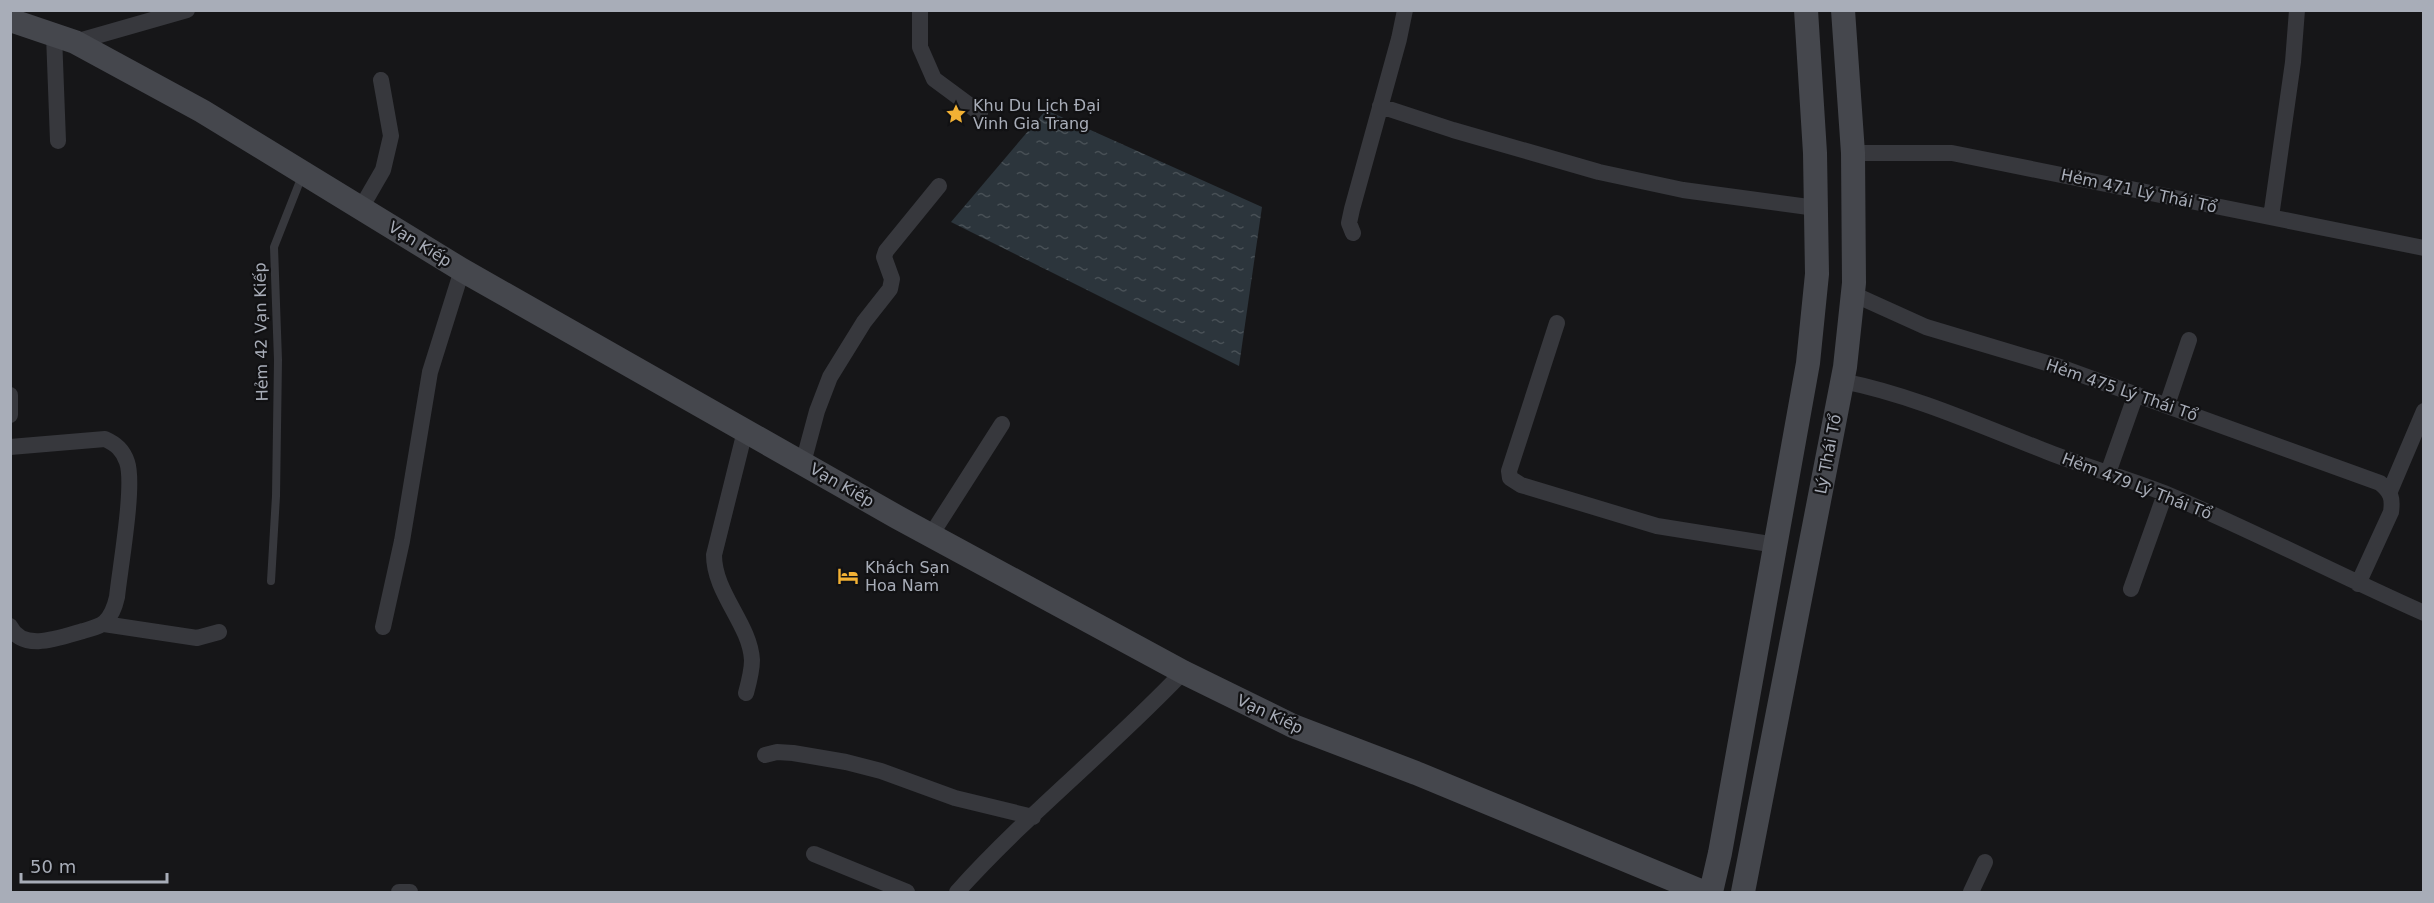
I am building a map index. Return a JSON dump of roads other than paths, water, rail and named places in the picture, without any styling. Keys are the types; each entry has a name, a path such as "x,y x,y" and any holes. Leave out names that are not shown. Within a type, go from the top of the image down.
{"street":[{"path":"58,141 65,39 187,10"},
{"path":"920,10 920,47 934,79 980,113"},
{"path":"1353,233 1349,223 1352,209 1400,39 1405,10"},
{"path":"1711,892 1720,853 1808,363 1817,274 1806,10"},
{"name":"Lý Thái Tổ","path":"1743,892 1842,381 1853,294 1853,153 1843,10"},
{"path":"2271,217 2293,62 2297,10"},
{"name":"Vạn Kiếp","path":"10,20 65,39 202,111 462,270 931,535 1183,672 1293,726 1416,773 1703,892"},
{"path":"361,208 383,170 391,136 381,80"},
{"path":"1380,106 1453,130 1599,172 1683,190 1816,208"},
{"name":"Hẻm 471 Lý Thái Tổ","path":"1853,153 1952,153 2424,248"},
{"path":"803,463 817,411 830,376 864,322 890,289 892,279 884,257 886,251 939,186"},
{"path":"383,627 402,541 430,372 462,270"},
{"name":"Hẻm 475 Lý Thái Tổ","path":"1853,294 1926,327 2060,367 2365,476 2390,491"},
{"path":"1557,323 1509,471 1510,478 1521,485 1636,521 1776,544"},
{"path":"2167,405 2189,340"},
{"name":"Hẻm 479 Lý Thái Tổ","path":"1842,381 1908,399 2165,494 2253,532 2358,584 2424,613"},
{"path":"2108,473 2136,394"},
{"path":"10,395 10,415"},
{"path":"2358,584 2391,512 2390,491 2424,411"},
{"path":"931,535 1002,424"},
{"path":"745,430 718,539 714,566 749,645 752,661 746,693"},
{"path":"10,447 105,439 114,443 123,452 130,478 125,525 117,597 114,609 104,624"},
{"path":"2131,589 2165,494"},
{"path":"10,626 18,638 34,642 61,638 104,624 197,638 219,632"},
{"path":"957,892 1114,742 1183,672"},
{"path":"765,755 777,752 793,753 846,762 881,771 955,798 1033,817"},
{"path":"814,854 907,892"},
{"path":"1971,892 1985,862"},
{"path":"399,892 410,892"}],"lane":[{"name":"Hẻm 42 Vạn Kiếp","path":"271,581 276,496 278,360 274,247 303,172"}],"water":[{"path":"1046,110 1262,207 1239,366 951,222"}],"place":[{"name":"Khu Du Lịch Đại Vinh Gia Trang","path":"956,114"},
{"name":"Khách Sạn Hoa Nam","path":"848,576"}]}
